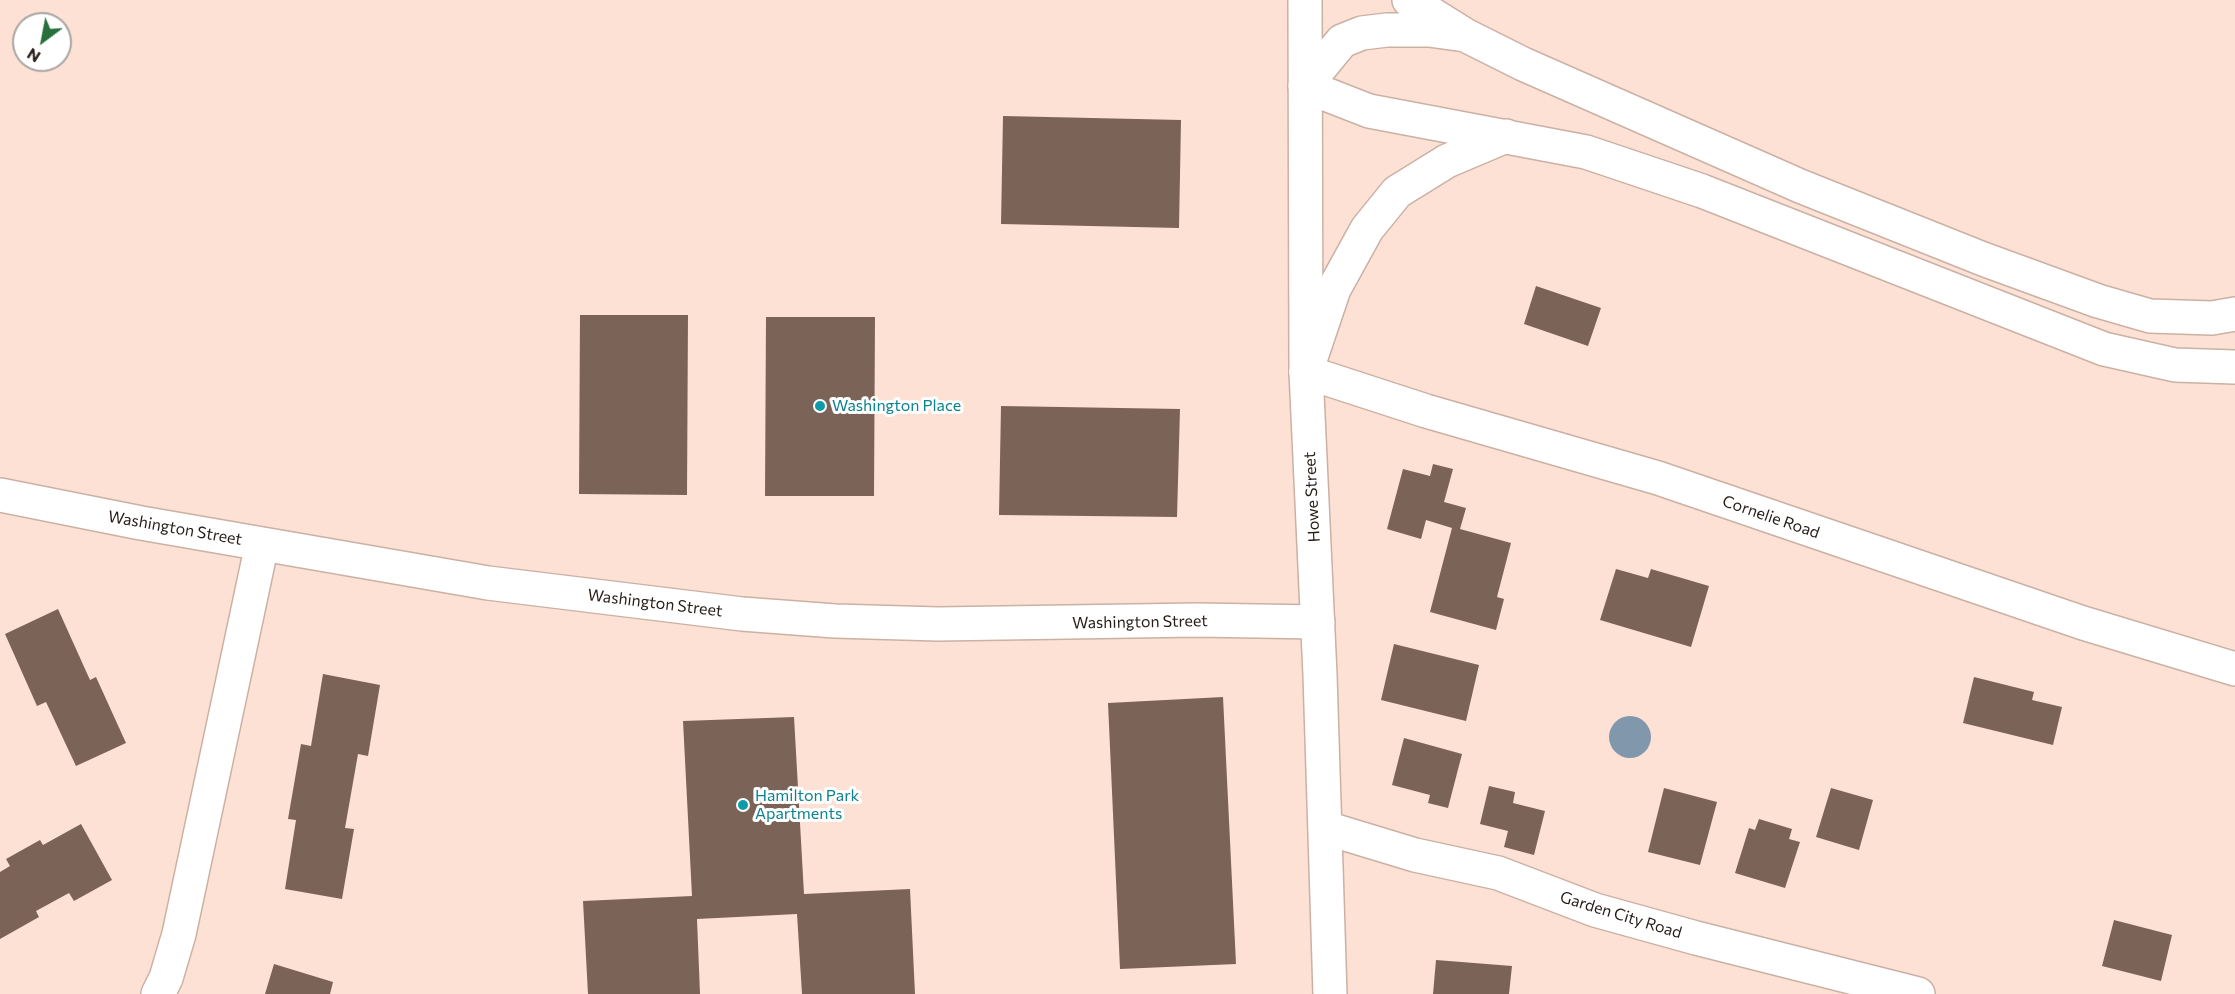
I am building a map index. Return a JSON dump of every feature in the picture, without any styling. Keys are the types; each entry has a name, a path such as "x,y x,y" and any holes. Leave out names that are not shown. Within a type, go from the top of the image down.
{"main road":[{"name":"Howe Street","path":"1305,0 1306,372 1326,828 1330,994"},
{"path":"1409,0 1465,35 1523,64 1800,186 1983,259 2087,297 2150,316 2212,318 2235,314"},
{"path":"1465,35 1429,30 1387,30 1362,33 1342,41 1305,86 1369,111 1586,152 1702,191 2104,349 2175,365 2235,368"},
{"path":"1306,372 1334,289 1366,229 1397,192 1447,161 1506,136"},
{"name":"Cornelie Road","path":"1306,372 1426,411 1658,478 2083,623 2235,669"},
{"name":"Washington Street","path":"0,495 141,523 488,583 742,614 835,621 1318,622"},
{"path":"158,994 166,978 179,934 262,544"},
{"name":"Garden City Road","path":"1326,828 1414,855 1498,873 1595,909 1674,932 1918,994"}],"water":[{"path":"1630,716 1638,717 1645,722 1650,729 1650,745 1645,752 1638,757 1630,758 1622,757 1615,752 1610,745 1609,737 1610,729 1615,722 1622,717"}],"building":[{"path":"1003,116 1181,120 1179,228 1001,224"},
{"path":"1536,286 1601,308 1588,346 1524,324"},
{"path":"580,315 688,315 687,495 579,494"},
{"name":"Washington Place","path":"766,317 875,317 874,496 765,496"},
{"name":"Washington Place","path":"1001,406 1180,409 1177,517 999,515"},
{"path":"1433,464 1453,469 1444,502 1466,508 1460,529 1511,543 1497,597 1504,599 1496,630 1430,612 1452,528 1426,520 1421,539 1387,529 1403,469 1430,476"},
{"path":"1616,569 1648,578 1651,569 1709,586 1691,647 1600,620"},
{"path":"58,609 90,680 96,677 126,743 76,766 46,702 37,706 5,634"},
{"path":"1394,644 1479,665 1466,721 1381,700"},
{"path":"323,674 380,685 368,756 358,754 345,828 354,829 342,899 285,889 296,820 288,819 301,744 311,746"},
{"path":"1974,677 2034,692 2032,700 2062,707 2053,745 1963,723"},
{"path":"1223,697 1236,964 1120,969 1108,703"},
{"name":"Hamilton Park Apartments","path":"794,717 804,894 910,889 915,994 802,994 797,914 697,919 700,994 588,994 583,901 692,896 683,721"},
{"path":"1404,738 1462,754 1448,808 1428,803 1430,795 1392,785"},
{"path":"1489,786 1515,792 1513,803 1545,811 1534,855 1504,847 1508,831 1480,824"},
{"path":"1664,788 1717,802 1700,865 1648,852"},
{"path":"1831,788 1873,800 1859,850 1816,837"},
{"path":"1759,819 1792,829 1789,839 1800,842 1785,888 1735,873 1749,828 1755,830"},
{"path":"81,824 112,880 74,901 69,893 36,911 39,917 0,939 0,872 10,866 6,859 40,840 43,845"},
{"path":"2114,920 2172,935 2161,981 2102,966"},
{"path":"1436,960 1512,966 1509,994 1433,994"},
{"path":"274,964 333,982 330,994 265,994"}],"place":[{"name":"Washington Place","path":"820,406"},
{"name":"Hamilton Park Apartments","path":"743,805"}]}
